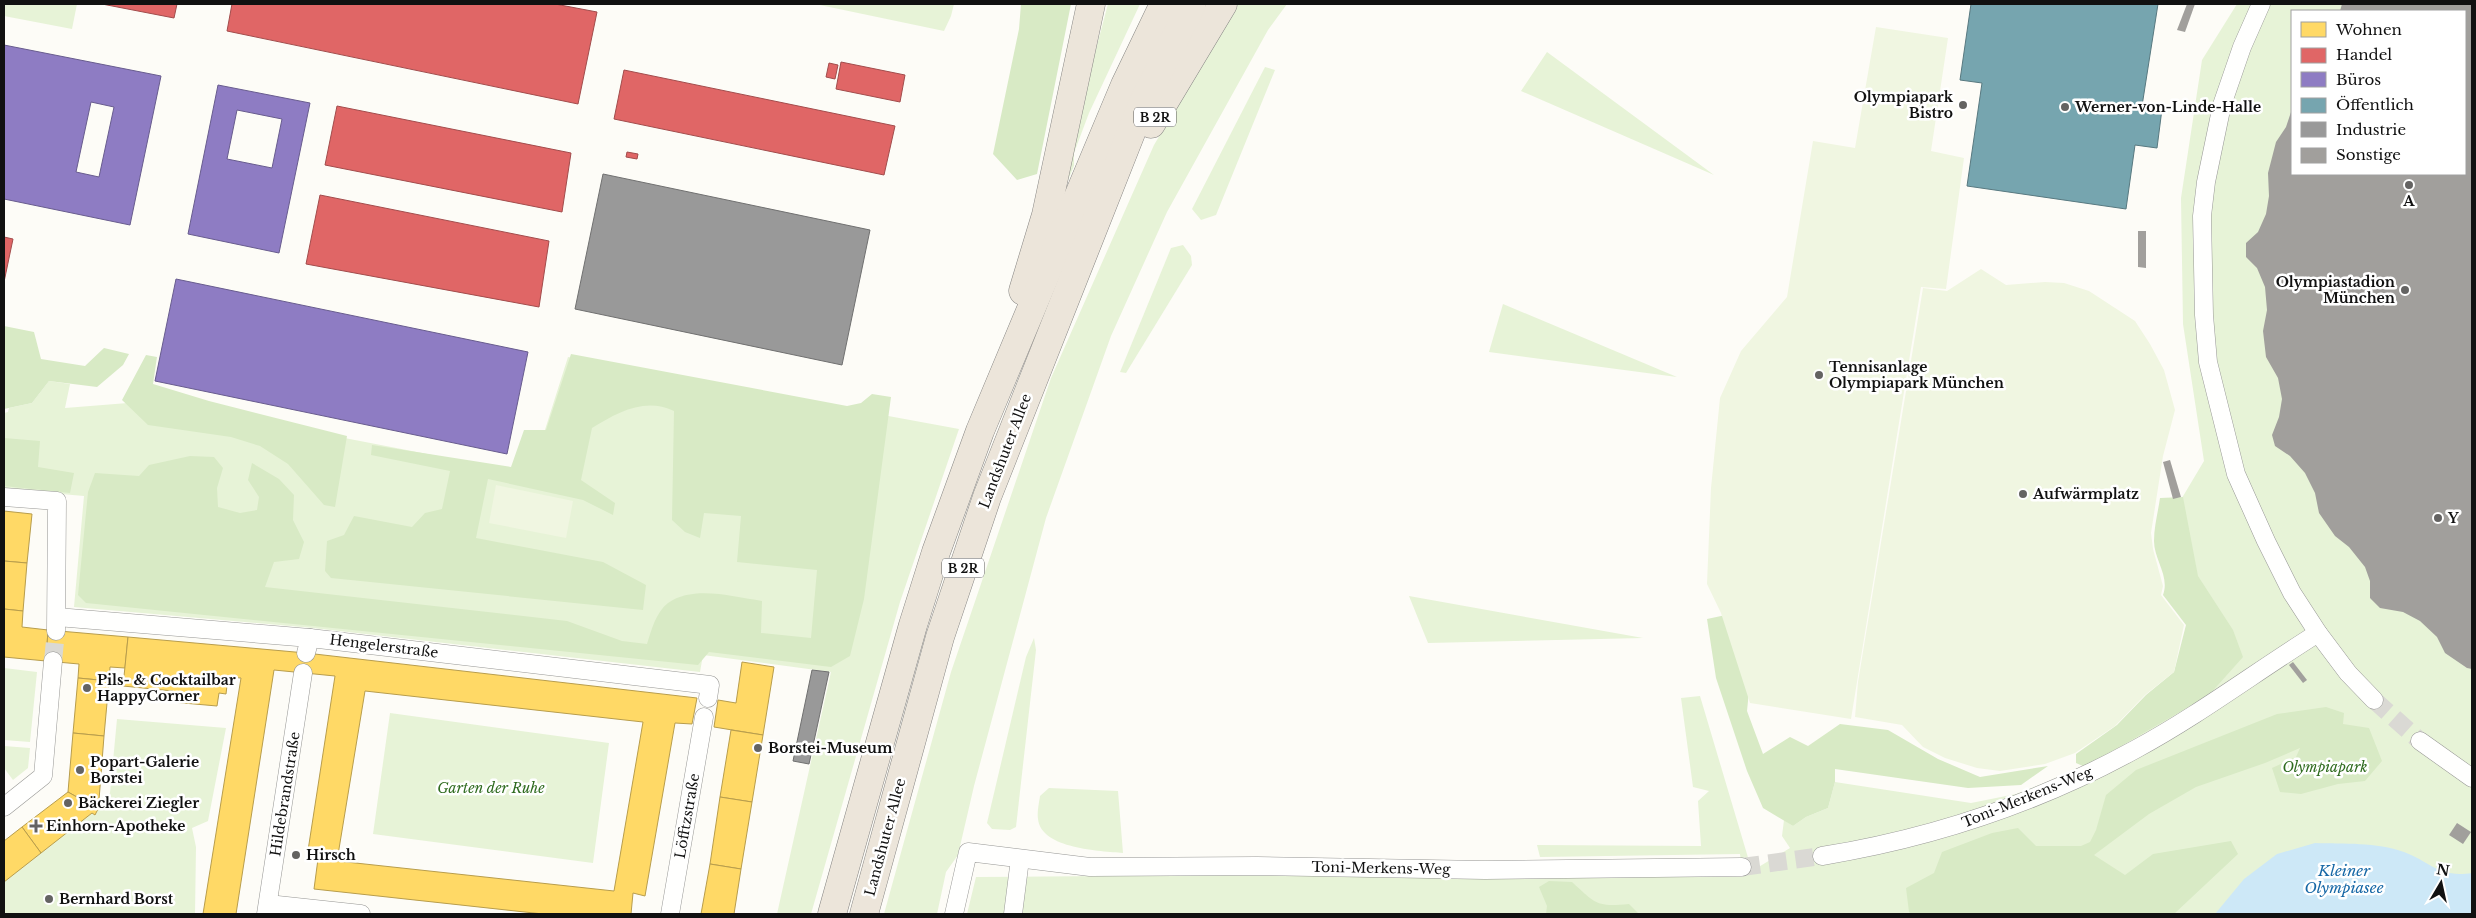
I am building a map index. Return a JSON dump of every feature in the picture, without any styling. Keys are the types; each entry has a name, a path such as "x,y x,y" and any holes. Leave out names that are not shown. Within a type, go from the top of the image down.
{"highway":[{"name":"Landshuter Allee","path":"980,431 1046,215 1091,4"},
{"name":"Landshuter Allee","path":"832,914 913,625 936,552 980,431 1125,85 1164,4"},
{"name":"Landshuter Allee","path":"864,914 940,637 987,497 1142,104 1192,4"},
{"name":"B 2R","path":"1090,232 1223,4"}],"street":[{"path":"2261,4 2242,47 2222,105 2206,182 2202,216 2204,315 2208,362 2236,474 2292,593 2318,633 2348,673 2374,700"},
{"name":"Hengelerstraße","path":"4,497 57,501 57,624 308,646 709,691"},
{"name":"Toni-Merkens-Weg","path":"1822,856 1901,841 1953,827 2075,780 2136,749 2318,633"},
{"path":"4,807 43,776 53,661"},
{"name":"Hildebrandstraße","path":"267,909 303,673"},
{"name":"Löfftzstraße","path":"670,914 704,717"},
{"path":"2420,742 2472,778"},
{"name":"Toni-Merkens-Weg","path":"954,914 968,852 1090,867 1257,866 1485,870 1742,866"},
{"path":"1013,914 1020,859"},
{"path":"267,909 361,914"}],"green space":[{"path":"4,4 77,4 72,29 4,16"},
{"path":"815,4 954,4 944,31"},
{"path":"1021,4 1071,4 1037,174 1017,180 993,154 1019,29"},
{"path":"1108,4 1140,4 1089,113 1074,153 1074,166 1062,194 1080,109"},
{"path":"1237,4 1287,4 1268,30 1167,212 1111,336 1046,518 974,786 958,855 946,872 937,914 884,914 951,672 1051,378 1154,145"},
{"name":"Olympiapark","path":"2237,4 2472,4 2472,914 967,914 976,877 1227,875 1743,877 1740,854 1540,857 1537,845 1701,846 1698,801 1709,791 1693,787 1681,698 1700,696 1752,871 1790,848 1782,836 1784,820 1793,826 1806,817 1828,808 1835,782 1971,803 2016,794 2085,767 2225,659 2173,513 2204,461 2183,324 2181,198 2202,60"},
{"name":"Tennisanlage Olympiapark München","path":"1876,27 1948,38 1931,151 1964,158 1946,289 1921,287 1851,719 1750,703 1721,613 1707,584 1711,488 1720,398 1741,351 1787,297 1813,141 1855,148"},
{"path":"1547,52 1714,175 1521,91"},
{"path":"1265,67 1275,70 1216,215 1201,220 1192,209"},
{"path":"1183,245 1191,256 1192,265 1126,373 1120,372 1171,248"},
{"name":"Aufwärmplatz","path":"1981,269 2006,285 2045,282 2064,283 2089,291 2135,321 2150,344 2164,370 2175,410 2163,456 2151,533 2153,549 2163,586 2161,595 2184,625 2174,672 2145,695 2115,726 2075,753 2045,764 2000,771 1977,768 1945,758 1923,747 1902,725 1855,717 1858,682 1923,288 1947,291"},
{"path":"1503,304 1677,377 1489,352"},
{"path":"4,326 34,332 41,359 85,366 104,348 129,354 123,365 97,387 49,381 32,403 4,409"},
{"path":"571,354 847,406 861,403 872,394 891,397 864,599 850,656 831,667 709,652 698,665 86,603 78,595 88,492 95,473 139,476 149,465 190,456 214,457 223,468 217,488 218,507 240,513 257,510 259,497 248,480 252,463 279,479 294,495 293,520 304,542 299,559 274,562 265,587 567,621 622,641 647,644 657,616 668,603 678,598 702,593 726,595 762,601 761,633 811,638 817,570 737,562 741,516 704,513 700,538 685,532 672,520 674,411 663,407 642,406 632,408 592,428 581,480 615,503 613,515 583,500 488,479 476,538 603,562 646,585 643,610 331,578 325,571 327,541 344,535 354,516 412,527 425,513 442,509 450,471 371,455 372,445 511,467 524,430 546,430"},
{"path":"146,355 157,357 153,384 209,401 347,436 335,507 324,505 288,464 260,446 231,437 148,425 122,400"},
{"path":"568,357 959,429 900,602 811,914 777,914 831,672 703,655 700,672 313,628 74,607 84,496 4,489 4,413 8,412 9,408 32,403 49,381 70,384 65,408 153,401 531,474"},
{"path":"4,438 40,441 38,467 74,473 70,493 4,486"},
{"path":"496,485 573,501 566,538 489,523"},
{"path":"2183,497 2198,576 2233,630 2243,657 2209,695 2085,767 2076,763 2076,754 2117,725 2146,695 2174,672 2186,625 2163,595 2165,581 2156,555 2154,536 2160,498"},
{"path":"1409,596 1643,638 1428,643"},
{"path":"1740,612 1750,681 1747,711 1763,754 1790,737 1808,746 1840,724 1888,730 1938,759 1980,777 2048,766 2021,785 1968,788 1835,769 1835,782 1828,808 1806,817 1793,826 1763,808 1747,771 1716,678 1707,619"},
{"path":"1034,638 1036,650 1016,827 1010,830 992,829 987,823 1026,657"},
{"path":"4,668 37,672 30,742 4,740"},
{"path":"2326,707 2344,713 2343,724 2369,728 2382,761 2365,781 2338,784 2301,794 2280,792 2272,768 2296,757 2300,748 2265,763 2196,787 2149,814 2094,855 2125,875 2153,854 2231,841 2238,854 2174,914 1911,914 1909,912 1906,888 1934,873 1942,852 1992,833 2018,828 2036,846 2081,846 2090,842 2096,830 2106,795 2136,770 2277,714"},
{"name":"Garten der Ruhe","path":"390,713 609,743 593,863 373,834"},
{"path":"117,719 226,728 208,821 192,828 196,847 195,914 4,914 4,882 92,813 95,814 101,802 99,800 110,793"},
{"path":"4,746 30,748 28,768 13,780 4,768"},
{"path":"1049,788 1118,791 1123,853 1073,846 1049,837 1042,829 1038,819 1038,808 1040,796"},
{"path":"1549,881 1572,882 1597,902 1610,905 1629,904 1639,914 1546,914 1547,906 1539,887"}],"water":[{"name":"Kleiner Olympiasee","path":"2315,843 2360,844 2393,849 2404,852 2443,871 2460,874 2472,873 2472,914 2215,914 2244,879 2277,854"}],"building: Wohnen":[{"path":"4,511 32,514 27,563 4,561"},
{"path":"4,561 27,563 23,611 4,609"},
{"path":"4,609 23,611 22,627 48,630 46,661 4,657"},
{"path":"48,630 128,637 125,668 110,667 109,681 78,678 79,664 46,661"},
{"path":"128,637 306,653 697,698 692,724 675,723 645,896 633,893 631,914 543,914 314,889 318,859 307,857 335,676 274,670 236,914 203,914 241,678 228,677 226,694 219,693 217,706 172,702 173,691 123,686","holes":["365,691 643,722 614,891 337,861"]},
{"path":"742,662 774,667 763,735 714,727 718,700 736,703"},
{"path":"78,678 109,681 104,736 73,733"},
{"path":"731,730 763,735 752,802 720,797"},
{"path":"73,733 104,736 99,800 102,802 98,809 68,792"},
{"path":"68,792 98,809 95,815 92,813 41,853 22,827"},
{"path":"720,797 752,802 741,869 710,864"},
{"path":"22,827 41,853 4,882 4,841"},
{"path":"710,864 741,869 734,914 701,914"}],"building: Handel":[{"path":"102,4 177,4 174,18"},
{"path":"232,4 555,4 597,12 578,104 227,31"},
{"path":"841,62 905,75 900,102 836,89"},
{"path":"829,63 838,65 835,79 826,77"},
{"path":"624,70 895,126 884,175 614,119"},
{"path":"337,106 571,153 562,212 325,165"},
{"path":"627,152 638,154 637,159 626,157"},
{"path":"320,195 549,241 539,307 306,264"},
{"path":"4,237 13,239 4,282"}],"building: Büros":[{"path":"4,45 161,76 130,225 4,199","holes":["91,102 114,107 99,177 76,172"]},
{"path":"218,85 310,103 279,253 188,234","holes":["237,110 282,119 272,168 227,159"]},
{"path":"176,279 528,352 507,454 155,381"}],"building: Öffentlich":[{"name":"Werner-von-Linde-Halle","path":"1971,4 2158,4 2142,106 2162,109 2157,148 2135,145 2126,209 1967,186 1982,83 1960,80"},
{"path":"2472,266 2472,335 2443,338 2438,269"}],"building: Industrie":[{"path":"603,174 870,230 842,365 575,309"},
{"path":"812,670 829,672 809,764 793,761"}],"building: Sonstige":[{"path":"2187,4 2195,4 2185,32 2177,30"},
{"path":"2342,4 2472,4 2472,669 2467,668 2445,653 2437,637 2420,621 2403,612 2380,608 2370,598 2370,581 2365,567 2349,547 2335,536 2319,513 2315,493 2305,473 2290,456 2275,446 2272,435 2279,417 2282,399 2278,378 2266,357 2263,331 2267,310 2265,287 2257,268 2246,257 2246,243 2258,232 2266,214 2269,196 2268,173 2276,142 2286,127 2291,112 2291,175 2466,175 2466,10 2340,10"},
{"path":"2138,231 2146,231 2146,268 2138,267"},
{"path":"2170,460 2181,497 2173,499 2163,462"},
{"path":"2293,662 2307,680 2303,683 2289,665"},
{"path":"2457,823 2471,832 2463,844 2449,835"}],"tunnel":[{"path":"53,661 56,631"},
{"path":"2374,700 2420,741"},
{"path":"1742,867 1822,856"}],"place":[{"name":"Olympiapark Bistro","path":"1963,105"},
{"name":"Werner-von-Linde-Halle","path":"2065,107"},
{"name":"A","path":"2409,185"},
{"name":"Olympiastadion München","path":"2405,290"},
{"name":"Tennisanlage Olympiapark München","path":"1819,375"},
{"name":"Aufwärmplatz","path":"2023,494"},
{"name":"Y","path":"2438,518"},
{"name":"Pils- & Cocktailbar HappyCorner","path":"87,688"},
{"name":"Borstei-Museum","path":"758,748"},
{"name":"Popart-Galerie Borstei","path":"80,770"},
{"name":"Bäckerei Ziegler","path":"68,803"},
{"name":"Einhorn-Apotheke","path":"36,826"},
{"name":"Hirsch","path":"296,855"},
{"name":"Bernhard Borst","path":"49,899"}]}
